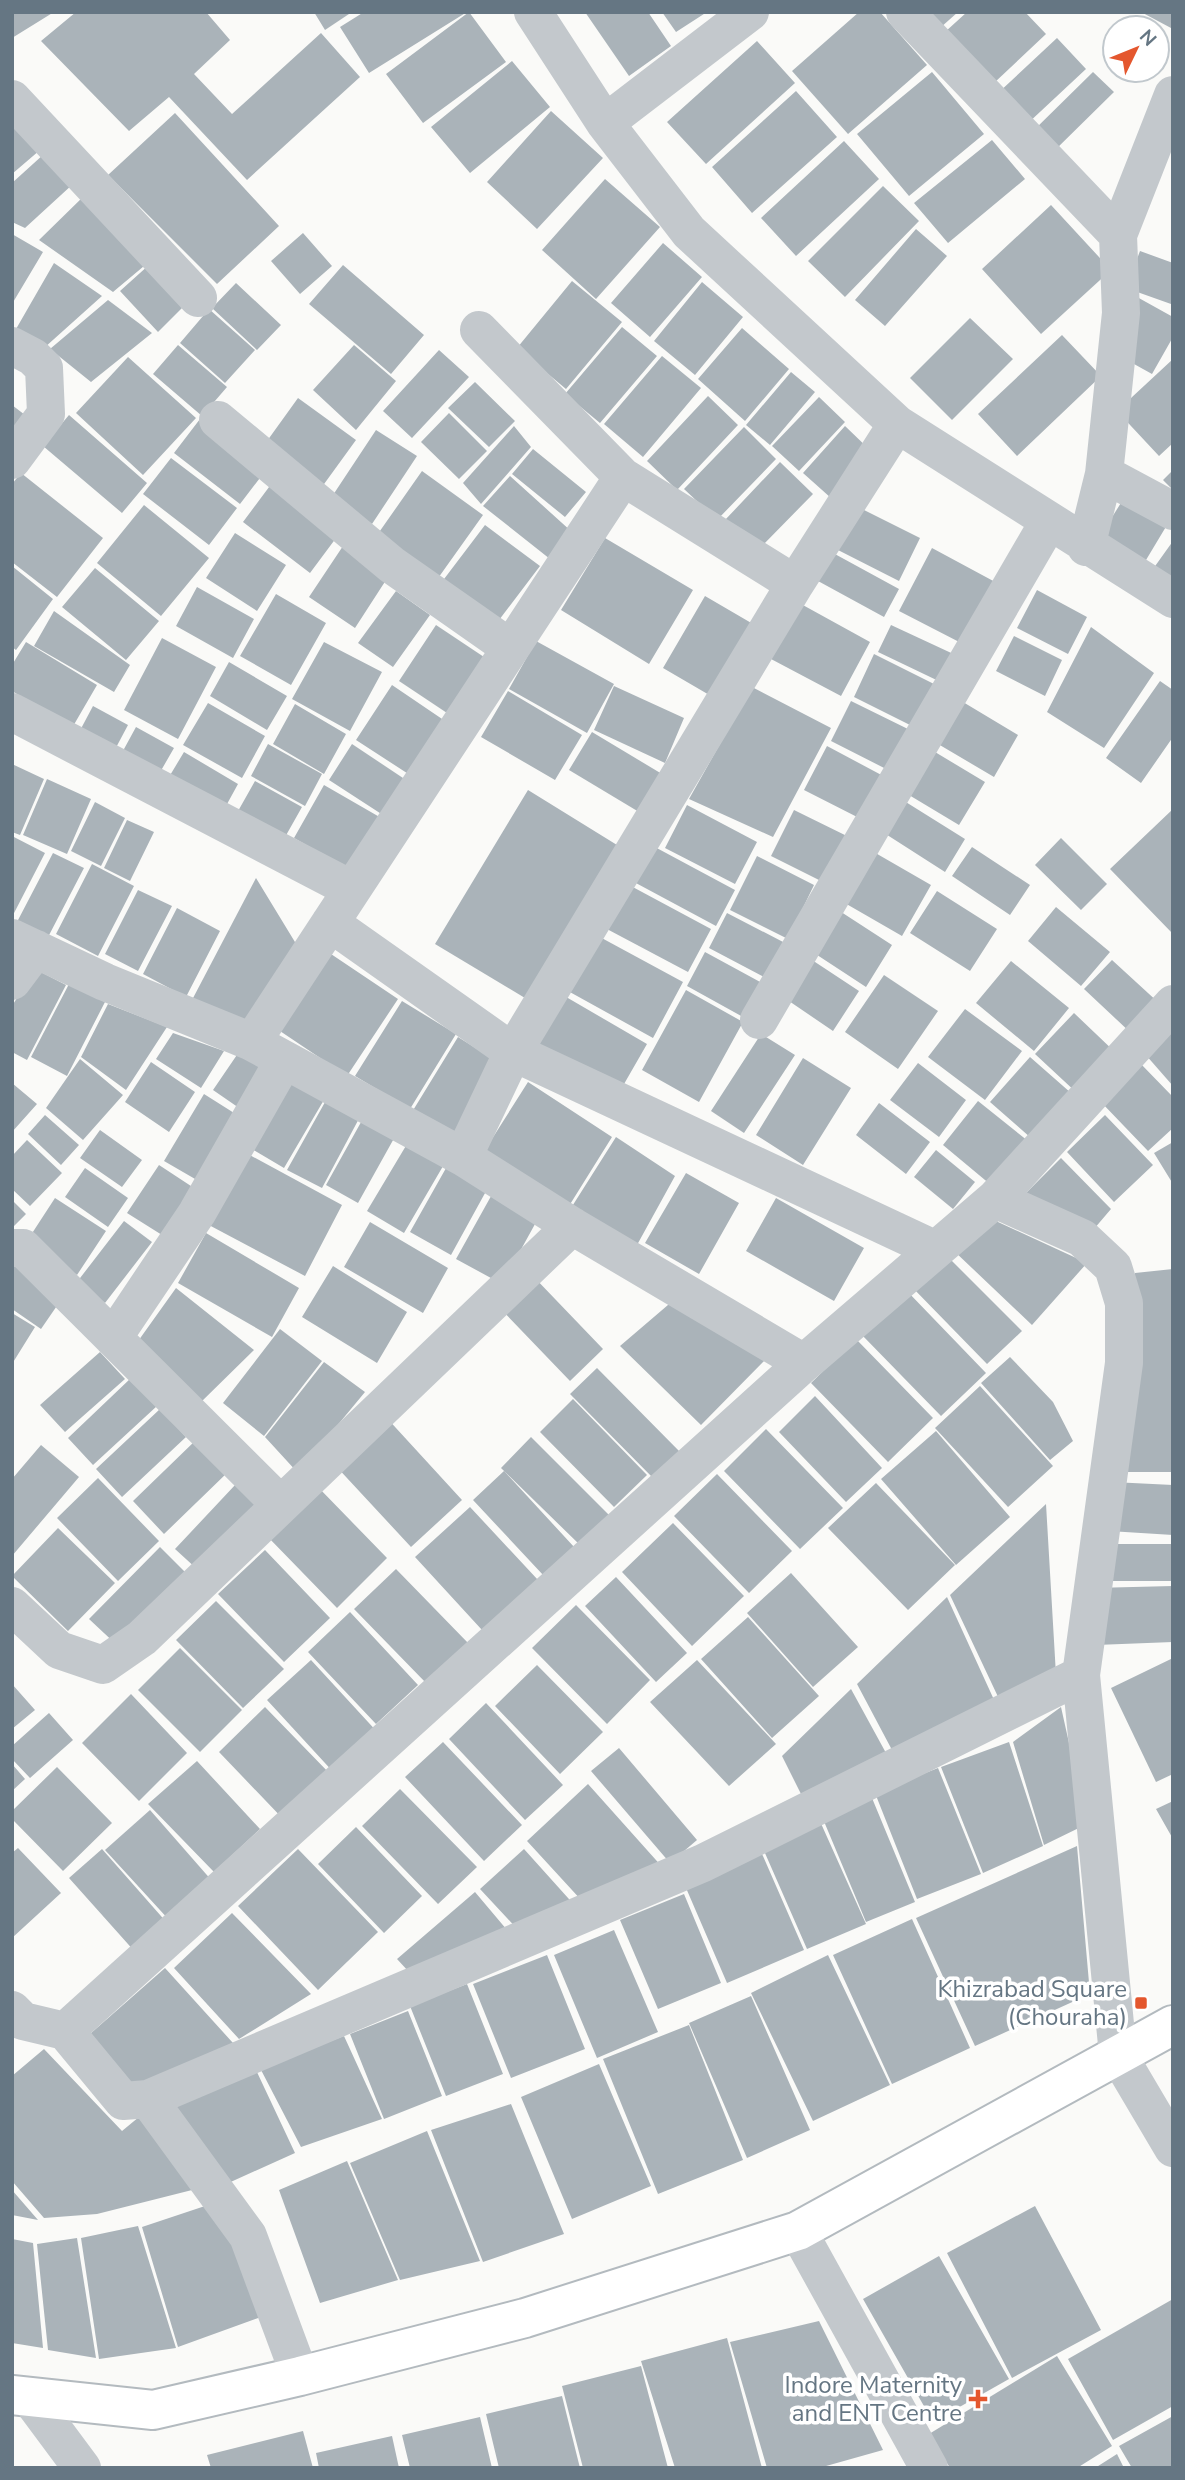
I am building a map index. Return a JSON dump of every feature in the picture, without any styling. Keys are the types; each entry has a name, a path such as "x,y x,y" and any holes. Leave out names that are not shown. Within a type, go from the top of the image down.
{"main road":[{"path":"21,2397 153,2410 300,2376 524,2318 798,2231 1173,2025"}],"street":[{"path":"533,12 605,123 689,232 897,424 1048,523 1173,599"},
{"path":"605,123 750,12"},
{"path":"905,12 1118,235"},
{"path":"1086,547 1104,474 1121,313 1118,235 1173,95"},
{"path":"12,99 198,298"},
{"path":"479,330 623,477 795,584"},
{"path":"12,346 33,357 44,368 46,414 12,460"},
{"path":"218,420 393,565 509,647"},
{"path":"463,1157 513,1052 795,584 897,424"},
{"path":"1104,474 1173,511"},
{"path":"113,1338 197,1213 268,1051 330,923 623,477"},
{"path":"759,1020 1048,523"},
{"path":"12,712 351,889"},
{"path":"330,923 513,1052 934,1249"},
{"path":"12,981 24,944 105,982 268,1051 463,1157 572,1226 804,1363"},
{"path":"65,2031 804,1363 995,1199 1173,1004"},
{"path":"995,1199 1082,1238 1113,1267 1124,1303 1124,1363 1081,1675 1118,2055 1173,2148"},
{"path":"12,1606 59,1650 103,1665 142,1638 572,1226"},
{"path":"12,1248 23,1248 280,1504"},
{"path":"16,2021 65,2031 123,2101 148,2099 703,1863 1081,1675"},
{"path":"148,2099 248,2236 300,2376"},
{"path":"798,2231 929,2468"},
{"path":"21,2397 82,2468"}],"building":[{"path":"12,12 54,12 12,38"},
{"path":"76,12 206,12 230,40 194,74 232,114 321,33 360,77 247,180 169,97 129,131 41,41"},
{"path":"314,12 352,12 325,30"},
{"path":"364,12 467,12 369,73 340,27"},
{"path":"469,12 506,62 423,123 386,74"},
{"path":"585,12 648,12 671,46 629,76"},
{"path":"662,12 707,12 676,32"},
{"path":"859,12 880,12 927,65 848,134 792,71"},
{"path":"926,12 958,12 940,28"},
{"path":"967,12 1025,12 1046,34 994,83 945,32"},
{"path":"1141,12 1173,12 1173,25 1171,28 1171,14"},
{"path":"1057,38 1086,69 1026,125 997,94"},
{"path":"757,41 795,83 706,164 667,122"},
{"path":"512,61 550,107 470,173 431,127"},
{"path":"932,72 984,134 909,196 857,134"},
{"path":"1093,72 1101,80 1101,84 1106,84 1114,92 1051,154 1031,133"},
{"path":"796,91 837,137 752,213 712,167"},
{"path":"551,111 603,158 537,229 487,182"},
{"path":"175,113 279,226 217,284 108,175"},
{"path":"12,119 40,150 12,174"},
{"path":"992,140 1025,179 948,243 914,203"},
{"path":"844,141 879,179 796,256 761,218"},
{"path":"44,154 73,184 25,228 12,222 12,183"},
{"path":"605,179 660,227 596,299 542,250"},
{"path":"883,186 919,221 845,297 808,261"},
{"path":"86,194 150,261 113,292 39,240"},
{"path":"1051,205 1111,270 1041,334 982,269"},
{"path":"916,229 947,256 885,326 855,300"},
{"path":"303,233 332,266 300,294 271,261"},
{"path":"12,234 43,252 12,304"},
{"path":"663,243 702,277 650,337 611,303"},
{"path":"1140,251 1173,263 1171,304 1126,288"},
{"path":"54,263 102,296 44,348 12,336"},
{"path":"150,264 187,303 158,332 120,291"},
{"path":"343,265 424,335 391,374 309,304"},
{"path":"572,281 622,322 566,389 517,348"},
{"path":"702,282 743,317 695,375 654,341"},
{"path":"236,283 281,325 257,350 212,308"},
{"path":"1128,292 1173,317 1173,337 1152,374 1125,359"},
{"path":"108,300 152,333 91,382 50,349"},
{"path":"209,309 255,350 225,383 180,343"},
{"path":"970,318 1013,359 952,420 910,378"},
{"path":"622,327 657,356 600,423 565,394"},
{"path":"742,328 789,369 745,421 698,379"},
{"path":"1062,335 1101,376 1017,456 978,414"},
{"path":"178,345 227,387 202,416 153,374"},
{"path":"354,345 396,381 356,430 313,390"},
{"path":"439,350 469,377 412,438 383,411"},
{"path":"662,356 701,388 643,457 604,424"},
{"path":"128,357 196,418 143,475 76,413"},
{"path":"1173,359 1173,443 1159,456 1117,411"},
{"path":"791,372 815,392 770,445 746,425"},
{"path":"475,382 515,421 489,447 448,408"},
{"path":"708,396 738,425 677,490 647,461"},
{"path":"819,397 845,422 799,471 772,446"},
{"path":"298,398 356,440 319,491 262,448"},
{"path":"12,405 25,415 12,432"},
{"path":"449,413 487,451 459,479 421,442"},
{"path":"69,415 147,483 122,513 43,446"},
{"path":"200,419 266,470 240,504 174,453"},
{"path":"514,426 531,447 481,504 463,483"},
{"path":"845,426 872,452 831,498 803,473"},
{"path":"744,427 776,459 717,520 684,489"},
{"path":"376,430 417,456 372,524 331,498"},
{"path":"533,449 586,492 565,517 512,474"},
{"path":"171,458 237,508 209,545 143,494"},
{"path":"780,462 813,494 757,551 725,520"},
{"path":"1173,470 1173,490 1163,480"},
{"path":"422,471 483,515 436,581 375,538"},
{"path":"21,473 103,538 57,597 12,562 12,484"},
{"path":"510,476 572,532 550,559 483,506"},
{"path":"275,479 342,530 310,573 243,522"},
{"path":"1124,498 1167,525 1143,565 1099,538"},
{"path":"144,505 209,558 161,616 97,563"},
{"path":"856,506 920,538 899,581 836,549"},
{"path":"485,525 540,566 493,628 438,587"},
{"path":"235,533 286,565 257,611 206,578"},
{"path":"605,538 693,590 649,664 561,610"},
{"path":"1173,541 1173,583 1148,576"},
{"path":"343,546 388,577 355,628 309,597"},
{"path":"932,548 997,583 965,645 899,611"},
{"path":"833,553 899,589 884,617 818,581"},
{"path":"12,566 53,599 16,650 12,647"},
{"path":"95,568 159,621 126,660 62,607"},
{"path":"197,587 254,619 233,658 176,626"},
{"path":"1037,590 1087,617 1068,654 1017,628"},
{"path":"396,591 430,615 393,667 358,643"},
{"path":"276,594 326,623 291,685 240,656"},
{"path":"705,596 753,624 711,696 663,668"},
{"path":"801,604 870,642 841,696 771,659"},
{"path":"54,611 130,665 114,692 34,646"},
{"path":"436,625 484,657 447,713 399,681"},
{"path":"891,625 962,658 949,686 878,652"},
{"path":"1091,627 1154,673 1104,748 1047,712"},
{"path":"1014,636 1062,660 1045,696 996,671"},
{"path":"162,638 216,667 178,739 124,710"},
{"path":"536,641 614,684 587,733 509,689"},
{"path":"26,642 97,685 72,728 12,691 12,665"},
{"path":"324,642 382,672 350,731 292,699"},
{"path":"874,654 940,687 920,730 854,697"},
{"path":"229,662 287,696 267,730 210,696"},
{"path":"1160,681 1173,690 1173,737 1141,783 1106,758"},
{"path":"392,685 448,723 413,777 356,740"},
{"path":"614,686 684,718 665,763 594,730"},
{"path":"752,687 831,728 773,837 689,799"},
{"path":"508,691 582,735 555,780 481,737"},
{"path":"958,699 1018,735 994,777 933,741"},
{"path":"851,701 914,732 894,773 831,741"},
{"path":"208,703 265,736 242,778 183,745"},
{"path":"295,704 346,734 324,774 273,744"},
{"path":"93,706 128,725 111,757 76,738"},
{"path":"136,727 174,748 155,781 118,760"},
{"path":"592,732 662,774 639,812 569,770"},
{"path":"268,744 322,774 305,806 251,776"},
{"path":"352,744 409,782 386,817 329,780"},
{"path":"827,746 887,778 865,821 804,790"},
{"path":"930,749 985,782 959,825 904,792"},
{"path":"184,752 238,784 221,815 166,782"},
{"path":"12,764 44,779 20,835 12,832"},
{"path":"47,779 91,799 67,854 23,835"},
{"path":"255,781 302,807 280,846 233,820"},
{"path":"324,785 383,819 353,872 294,838"},
{"path":"528,790 617,845 525,998 435,944"},
{"path":"901,799 965,839 945,872 881,831"},
{"path":"95,802 125,818 101,866 71,851"},
{"path":"687,805 757,842 735,884 665,848"},
{"path":"1173,809 1173,934 1110,869"},
{"path":"794,810 855,840 833,887 771,856"},
{"path":"127,820 154,832 130,881 104,868"},
{"path":"12,836 45,853 12,917"},
{"path":"1061,838 1107,884 1081,910 1035,865"},
{"path":"653,846 735,890 716,926 634,882"},
{"path":"972,847 1030,885 1010,915 952,876"},
{"path":"872,851 931,885 902,936 843,902"},
{"path":"53,853 84,868 47,939 17,922"},
{"path":"757,856 814,885 788,939 730,910"},
{"path":"92,864 134,886 98,956 56,934"},
{"path":"256,878 298,947 254,1023 192,1000"},
{"path":"629,885 711,929 688,972 605,928"},
{"path":"138,890 172,906 138,971 105,954"},
{"path":"937,891 997,929 970,971 910,933"},
{"path":"1056,907 1110,952 1081,986 1028,941"},
{"path":"177,908 220,931 186,997 143,974"},
{"path":"835,908 892,945 866,987 808,949"},
{"path":"727,913 785,943 766,978 709,948"},
{"path":"598,936 683,982 653,1038 568,991"},
{"path":"325,950 398,999 347,1076 274,1027"},
{"path":"705,952 762,983 743,1017 687,986"},
{"path":"812,960 859,991 833,1031 786,999"},
{"path":"1112,960 1160,1004 1132,1034 1084,989"},
{"path":"1011,961 1069,1008 1034,1051 976,1003"},
{"path":"35,969 66,985 27,1060 12,1052 12,1006"},
{"path":"884,975 938,1011 898,1069 845,1032"},
{"path":"69,984 105,1002 67,1076 31,1057"},
{"path":"686,990 743,1022 699,1102 642,1070"},
{"path":"561,994 647,1044 620,1091 534,1042"},
{"path":"402,1001 456,1034 410,1109 355,1076"},
{"path":"108,1004 167,1027 126,1090 81,1057"},
{"path":"965,1009 1022,1051 985,1100 928,1057"},
{"path":"1074,1013 1117,1054 1078,1094 1035,1054"},
{"path":"1173,1030 1173,1086 1145,1054"},
{"path":"173,1033 224,1051 201,1088 156,1059"},
{"path":"761,1034 795,1055 744,1133 711,1111"},
{"path":"458,1037 501,1064 455,1139 412,1112"},
{"path":"243,1046 272,1066 242,1110 213,1090"},
{"path":"1030,1057 1071,1093 1031,1138 990,1102"},
{"path":"803,1058 851,1088 803,1165 756,1135"},
{"path":"80,1059 123,1095 83,1140 46,1108"},
{"path":"151,1062 195,1092 169,1132 125,1102"},
{"path":"918,1063 966,1100 939,1137 890,1100"},
{"path":"1140,1063 1173,1097 1173,1128 1148,1151 1100,1101"},
{"path":"289,1070 328,1093 284,1168 245,1145"},
{"path":"528,1082 612,1137 569,1206 483,1153"},
{"path":"12,1083 37,1104 12,1132"},
{"path":"204,1094 242,1118 202,1183 164,1161"},
{"path":"329,1095 362,1113 322,1188 287,1170"},
{"path":"978,1101 1028,1141 991,1185 943,1145"},
{"path":"879,1103 930,1142 906,1174 856,1135"},
{"path":"45,1115 79,1145 61,1165 28,1134"},
{"path":"365,1115 397,1133 358,1203 326,1185"},
{"path":"1105,1115 1153,1165 1114,1202 1067,1152"},
{"path":"100,1130 142,1160 122,1187 80,1158"},
{"path":"616,1137 675,1176 637,1245 571,1208"},
{"path":"410,1139 446,1161 404,1233 367,1211"},
{"path":"27,1140 62,1173 30,1206 12,1189 12,1156"},
{"path":"1173,1142 1173,1184 1154,1153"},
{"path":"936,1150 975,1182 953,1209 914,1177"},
{"path":"246,1153 342,1205 305,1276 207,1224"},
{"path":"1061,1158 1111,1209 1088,1236 1020,1199"},
{"path":"450,1161 490,1184 451,1255 410,1232"},
{"path":"159,1165 194,1188 162,1235 127,1213"},
{"path":"85,1168 128,1198 108,1227 65,1197"},
{"path":"686,1173 739,1203 699,1274 645,1243"},
{"path":"495,1189 540,1215 502,1284 456,1259"},
{"path":"55,1198 106,1231 77,1275 27,1241"},
{"path":"776,1198 864,1248 834,1301 746,1251"},
{"path":"12,1200 26,1214 12,1228"},
{"path":"985,1216 1087,1263 1032,1325 953,1250"},
{"path":"124,1221 152,1242 105,1303 77,1282"},
{"path":"370,1222 448,1268 423,1313 344,1267"},
{"path":"206,1233 299,1288 272,1337 178,1283"},
{"path":"943,1252 1022,1331 987,1364 910,1285"},
{"path":"12,1263 63,1297 41,1329 12,1309"},
{"path":"333,1266 407,1312 377,1363 302,1317"},
{"path":"1173,1269 1173,1472 1124,1472 1135,1273"},
{"path":"532,1275 603,1349 570,1381 499,1307"},
{"path":"176,1288 254,1350 199,1404 136,1344"},
{"path":"906,1290 986,1373 941,1416 861,1334"},
{"path":"682,1293 767,1358 701,1425 620,1346"},
{"path":"12,1313 35,1327 12,1364"},
{"path":"280,1329 322,1361 264,1436 223,1403"},
{"path":"856,1339 933,1418 888,1462 811,1383"},
{"path":"100,1352 125,1379 65,1432 40,1405"},
{"path":"1010,1357 1053,1402 1073,1441 1050,1460 981,1383"},
{"path":"324,1362 365,1392 298,1473 265,1437"},
{"path":"597,1368 681,1453 655,1480 570,1394"},
{"path":"131,1378 157,1406 93,1465 68,1438"},
{"path":"980,1386 1053,1466 1008,1507 935,1428"},
{"path":"815,1396 882,1468 846,1502 779,1432"},
{"path":"573,1399 647,1475 614,1507 540,1432"},
{"path":"160,1409 186,1437 122,1497 96,1469"},
{"path":"385,1416 462,1500 411,1547 334,1464"},
{"path":"766,1429 843,1508 800,1549 724,1471"},
{"path":"936,1431 1010,1517 956,1565 881,1479"},
{"path":"531,1437 610,1516 581,1546 501,1468"},
{"path":"197,1439 228,1472 164,1534 133,1501"},
{"path":"41,1445 79,1477 12,1556 12,1479"},
{"path":"504,1471 575,1548 544,1576 473,1500"},
{"path":"717,1474 792,1551 749,1593 674,1516"},
{"path":"98,1478 159,1541 118,1581 57,1518"},
{"path":"1112,1482 1173,1485 1173,1535 1109,1531"},
{"path":"876,1483 955,1565 908,1610 828,1528"},
{"path":"236,1484 259,1505 198,1570 175,1549"},
{"path":"317,1486 387,1558 337,1608 266,1535"},
{"path":"1046,1504 1056,1675 1000,1701 950,1595"},
{"path":"470,1507 538,1580 482,1630 415,1557"},
{"path":"673,1523 744,1596 692,1646 622,1572"},
{"path":"58,1528 115,1583 68,1631 12,1576"},
{"path":"1109,1544 1173,1544 1173,1581 1109,1581"},
{"path":"160,1547 190,1577 120,1648 89,1619"},
{"path":"265,1550 330,1618 284,1662 218,1594"},
{"path":"396,1569 469,1644 427,1684 354,1609"},
{"path":"791,1573 858,1647 813,1687 747,1613"},
{"path":"616,1577 687,1653 656,1682 585,1606"},
{"path":"1173,1586 1173,1642 1096,1645 1093,1588"},
{"path":"947,1597 995,1702 892,1750 857,1684"},
{"path":"216,1601 284,1669 243,1708 176,1640"},
{"path":"576,1605 650,1680 607,1724 532,1648"},
{"path":"350,1612 418,1685 376,1724 308,1652"},
{"path":"748,1617 819,1696 772,1738 701,1659"},
{"path":"180,1648 242,1710 200,1752 138,1690"},
{"path":"1173,1658 1173,1774 1156,1782 1111,1688"},
{"path":"311,1660 380,1735 336,1775 267,1700"},
{"path":"697,1660 776,1744 729,1786 650,1702"},
{"path":"537,1665 603,1732 560,1774 495,1706"},
{"path":"12,1684 35,1710 12,1729"},
{"path":"851,1689 886,1753 802,1796 782,1756"},
{"path":"131,1694 187,1753 139,1801 82,1743"},
{"path":"486,1703 563,1785 525,1820 449,1739"},
{"path":"265,1707 333,1777 286,1822 219,1752"},
{"path":"1061,1707 1087,1824 1044,1845 1013,1742"},
{"path":"49,1713 73,1740 30,1778 12,1759 12,1746"},
{"path":"443,1742 522,1825 484,1861 405,1777"},
{"path":"1009,1742 1043,1846 983,1873 941,1767"},
{"path":"619,1748 697,1840 670,1863 591,1771"},
{"path":"197,1761 260,1829 214,1872 148,1804"},
{"path":"12,1764 25,1779 12,1791"},
{"path":"57,1767 112,1823 63,1871 12,1819 12,1811"},
{"path":"938,1768 981,1874 917,1899 875,1793"},
{"path":"588,1784 664,1869 583,1902 527,1841"},
{"path":"400,1789 477,1867 438,1904 362,1826"},
{"path":"872,1798 915,1902 866,1922 823,1819"},
{"path":"1173,1801 1173,1839 1156,1809"},
{"path":"150,1810 213,1882 170,1921 105,1850"},
{"path":"819,1819 866,1924 807,1949 761,1844"},
{"path":"356,1827 422,1896 384,1933 318,1864"},
{"path":"1077,1846 1090,1994 975,2046 916,1918"},
{"path":"759,1847 804,1950 727,1983 683,1881"},
{"path":"18,1848 61,1893 12,1938 12,1853"},
{"path":"102,1849 168,1924 136,1953 69,1878"},
{"path":"298,1849 378,1932 318,1990 238,1906"},
{"path":"524,1849 577,1908 520,1932 480,1889"},
{"path":"475,1892 512,1936 409,1972 397,1959"},
{"path":"684,1894 721,1983 658,2009 620,1920"},
{"path":"232,1913 311,1994 239,2039 174,1968"},
{"path":"912,1919 970,2048 892,2084 833,1955"},
{"path":"614,1930 658,2032 597,2058 554,1955"},
{"path":"547,1955 585,2049 511,2078 473,1984"},
{"path":"828,1955 890,2085 813,2121 751,1993"},
{"path":"165,1968 233,2043 124,2093 82,2041"},
{"path":"467,1984 503,2074 446,2096 410,2006"},
{"path":"751,1996 810,2130 747,2158 689,2023"},
{"path":"408,2011 442,2096 384,2119 350,2034"},
{"path":"689,2025 743,2160 658,2194 603,2059"},
{"path":"344,2036 382,2119 301,2147 260,2068"},
{"path":"44,2049 122,2131 145,2112 200,2188 97,2214 44,2218 12,2181 12,2076"},
{"path":"599,2064 651,2186 572,2219 521,2097"},
{"path":"256,2070 295,2153 224,2185 163,2106"},
{"path":"511,2104 564,2234 483,2262 431,2130"},
{"path":"427,2131 480,2261 400,2280 350,2163"},
{"path":"347,2161 398,2280 320,2303 279,2190"},
{"path":"12,2190 38,2220 12,2215"},
{"path":"217,2202 261,2317 178,2347 142,2227"},
{"path":"1035,2206 1101,2330 1012,2378 947,2253"},
{"path":"138,2226 176,2348 99,2359 81,2238"},
{"path":"77,2238 96,2358 48,2350 37,2244"},
{"path":"12,2239 33,2243 43,2348 12,2343"},
{"path":"939,2256 1009,2379 933,2422 863,2299"},
{"path":"1173,2299 1173,2406 1113,2440 1068,2359"},
{"path":"819,2321 883,2450 819,2468 767,2468 730,2342"},
{"path":"727,2338 762,2468 675,2468 641,2361"},
{"path":"1057,2356 1112,2446 1077,2468 950,2468 929,2434"},
{"path":"641,2366 668,2468 583,2468 562,2386"},
{"path":"562,2396 580,2468 499,2468 486,2414"},
{"path":"1173,2416 1173,2468 1132,2468 1119,2446"},
{"path":"480,2417 492,2468 410,2468 402,2435"},
{"path":"303,2431 313,2468 211,2468 207,2455"},
{"path":"392,2436 399,2468 319,2468 316,2453"},
{"path":"1117,2454 1124,2468 1095,2468"}],"place":[{"name":"Khizrabad Square (Chouraha)","path":"1141,2003"},
{"name":"Indore Maternity and ENT Centre","path":"978,2399"}]}
